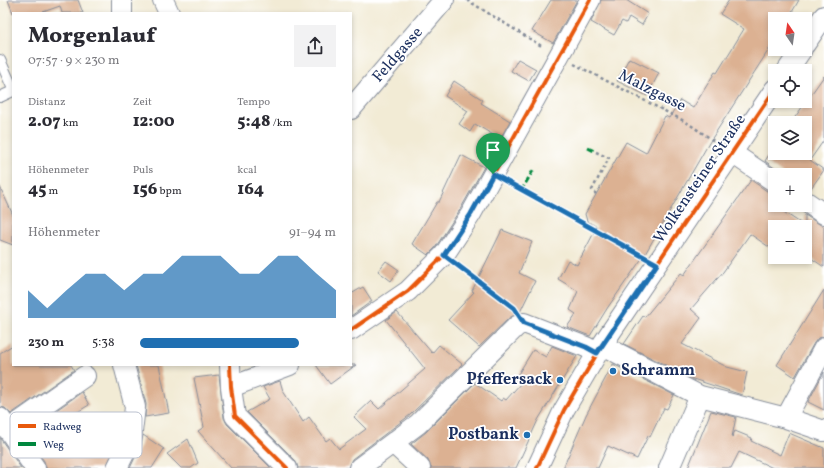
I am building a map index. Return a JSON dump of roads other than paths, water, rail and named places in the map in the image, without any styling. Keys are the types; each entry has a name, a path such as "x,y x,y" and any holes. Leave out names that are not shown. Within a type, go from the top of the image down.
{"street":[{"path":"122,0 122,12"},
{"path":"163,0 169,12"},
{"name":"Feldgasse","path":"352,108 444,0"},
{"path":"352,329 408,291 444,255 471,214 590,0"},
{"path":"812,34 824,16"},
{"name":"Wolkensteiner Straße","path":"537,468 564,410 600,349 768,99"},
{"path":"732,153 768,177"},
{"path":"812,206 824,214"},
{"path":"359,468 418,424 517,326 524,323 586,347 600,349 700,396 786,418 824,431"},
{"path":"786,418 824,348"},
{"path":"124,366 135,407 134,412"},
{"path":"230,366 235,416 287,468"},
{"path":"231,387 287,366"},
{"path":"24,412 85,376"},
{"path":"669,468 700,396"},
{"path":"4,424 10,433"},
{"path":"393,443 420,468"},
{"path":"28,458 35,468"},
{"path":"117,468 122,458"}],"lane":[{"path":"0,60 12,88"},
{"path":"0,97 12,91"}],"place":[{"name":"Schramm","path":"613,371"},
{"name":"Pfeffersack","path":"560,380"},
{"name":"Postbank","path":"527,435"}]}
